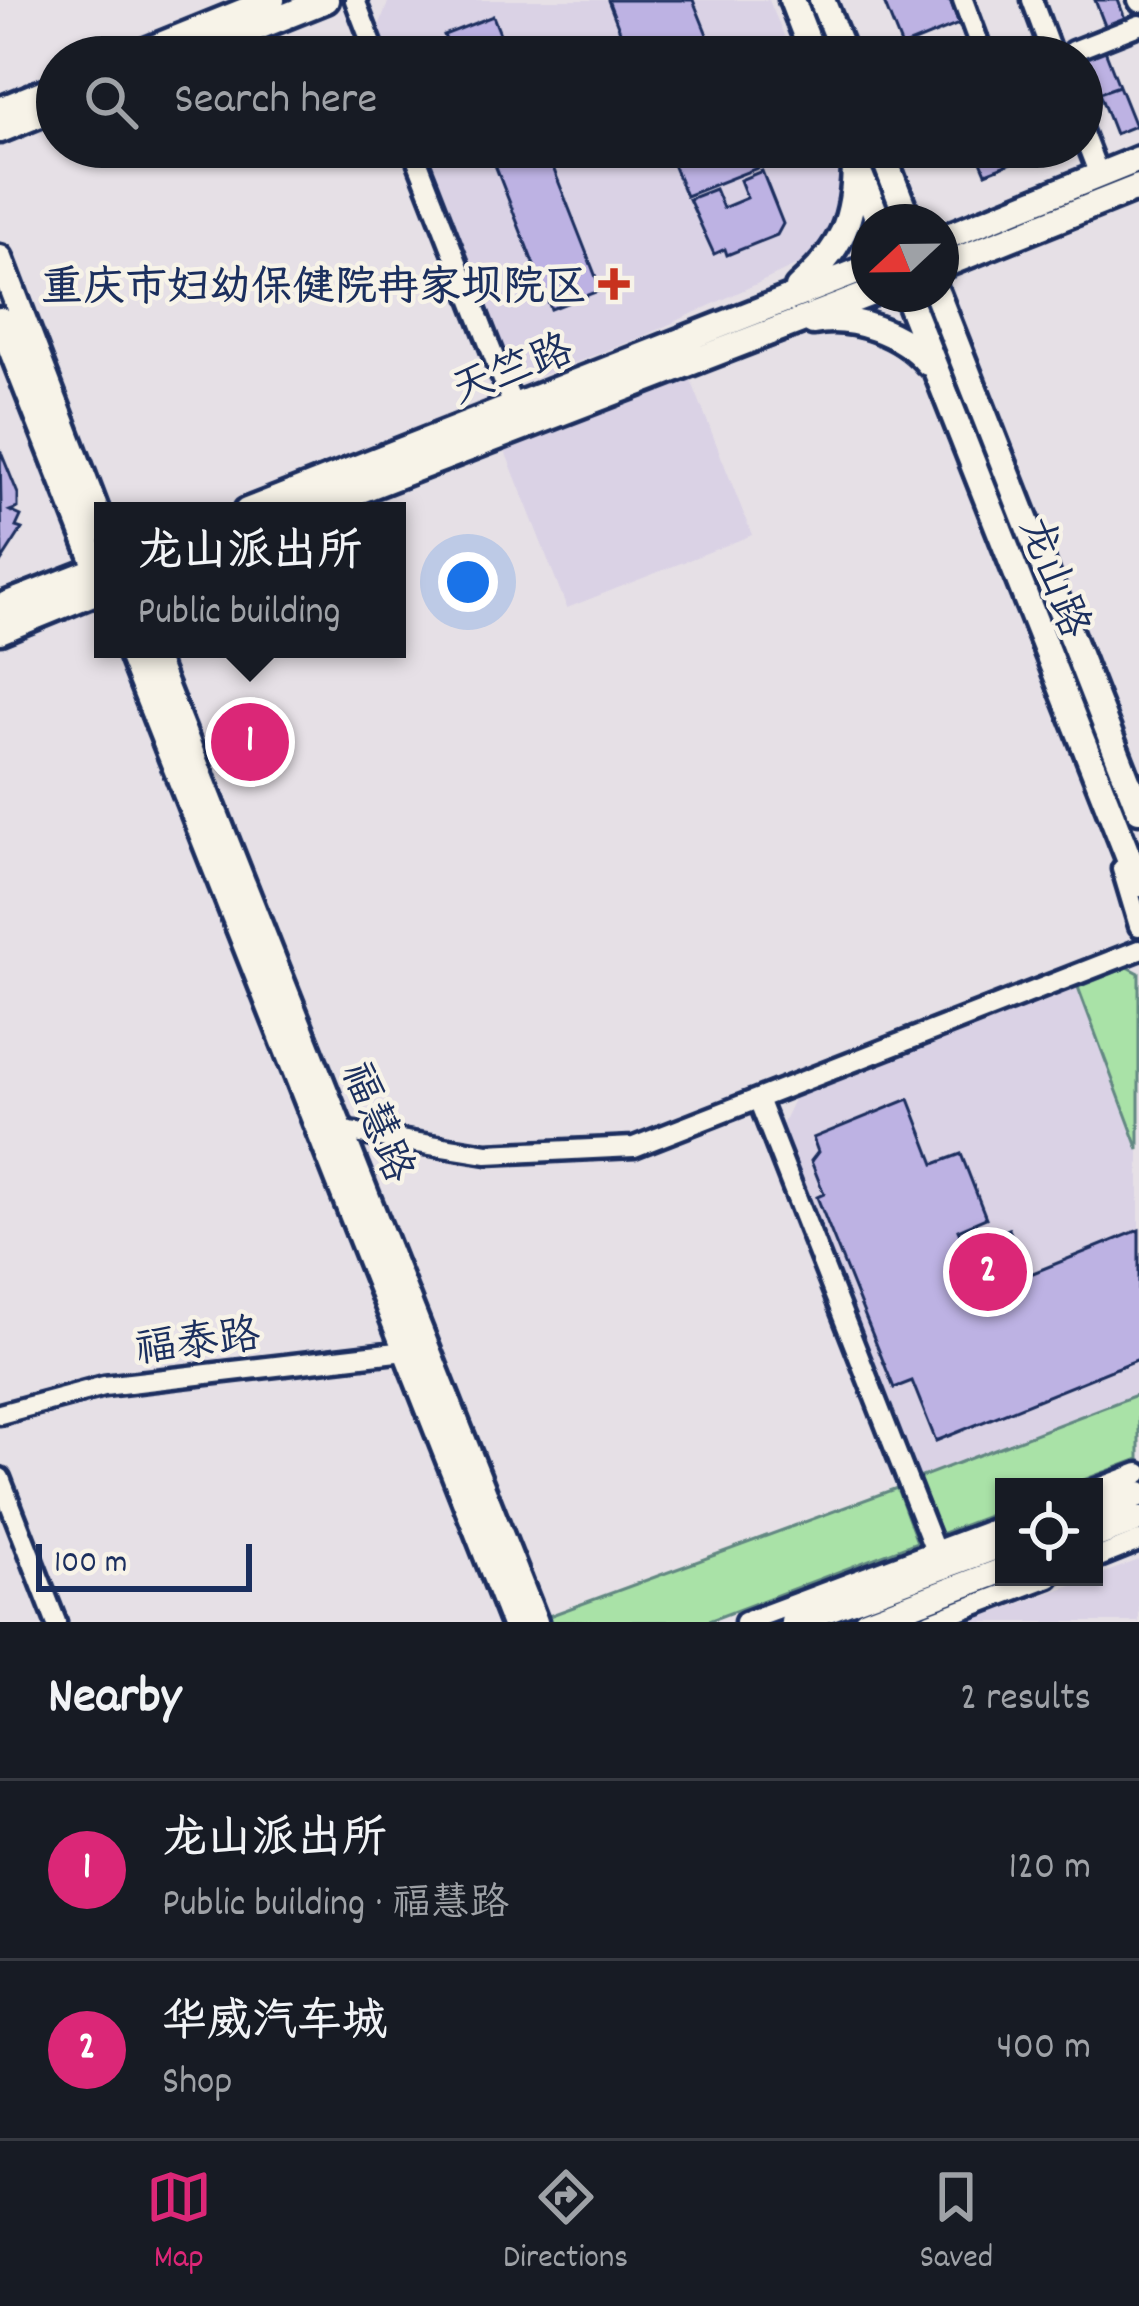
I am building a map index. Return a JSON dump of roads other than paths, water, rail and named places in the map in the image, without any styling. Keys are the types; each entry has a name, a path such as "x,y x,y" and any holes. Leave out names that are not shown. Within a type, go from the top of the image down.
{"main road":[{"path":"182,36 272,0"},
{"path":"236,36 326,0"},
{"path":"792,0 806,36"},
{"path":"822,0 836,36"},
{"path":"0,110 36,95"},
{"path":"0,130 36,115"},
{"path":"959,232 1139,159"},
{"path":"784,302 827,263 849,228 851,168"},
{"path":"858,168 872,204"},
{"path":"888,168 902,204"},
{"path":"959,259 1139,187"},
{"path":"0,258 94,505"},
{"name":"天竺路","path":"327,502 851,274"},
{"name":"天竺路","path":"274,502 851,301"},
{"name":"龙山路","path":"913,312 1104,806 1139,884"},
{"name":"龙山路","path":"944,312 1137,802"},
{"path":"0,320 94,557"},
{"path":"776,330 844,320 914,348 938,377"},
{"path":"0,607 94,579"},
{"path":"0,631 94,581"},
{"name":"福慧路","path":"133,658 512,1622"},
{"name":"福慧路","path":"154,658 535,1622"},
{"path":"1103,1508 1139,1494"},
{"path":"1103,1533 1139,1520"},
{"path":"793,1622 995,1547"},
{"path":"866,1622 995,1573"}],"street":[{"path":"355,0 369,36"},
{"path":"963,0 976,36"},
{"path":"1032,0 1046,36"},
{"path":"1103,39 1139,25"},
{"path":"420,168 518,418"},
{"path":"1096,168 1099,175"},
{"path":"1104,806 1139,926"},
{"path":"343,1131 487,1154 634,1147 1139,950"},
{"path":"758,1099 935,1551"},
{"name":"福泰路","path":"0,1414 104,1386 405,1351"},
{"path":"1103,1487 1139,1473"},
{"path":"0,1478 56,1622"},
{"path":"745,1622 995,1528"},
{"path":"1103,1555 1139,1541"},
{"path":"930,1622 954,1619 1029,1586"}],"place":[{"name":"重庆市妇幼保健院冉家坝院区","path":"614,284"},
{"name":"龙山派出所","path":"250,742"},
{"name":"华威汽车城","path":"988,1272"}]}
